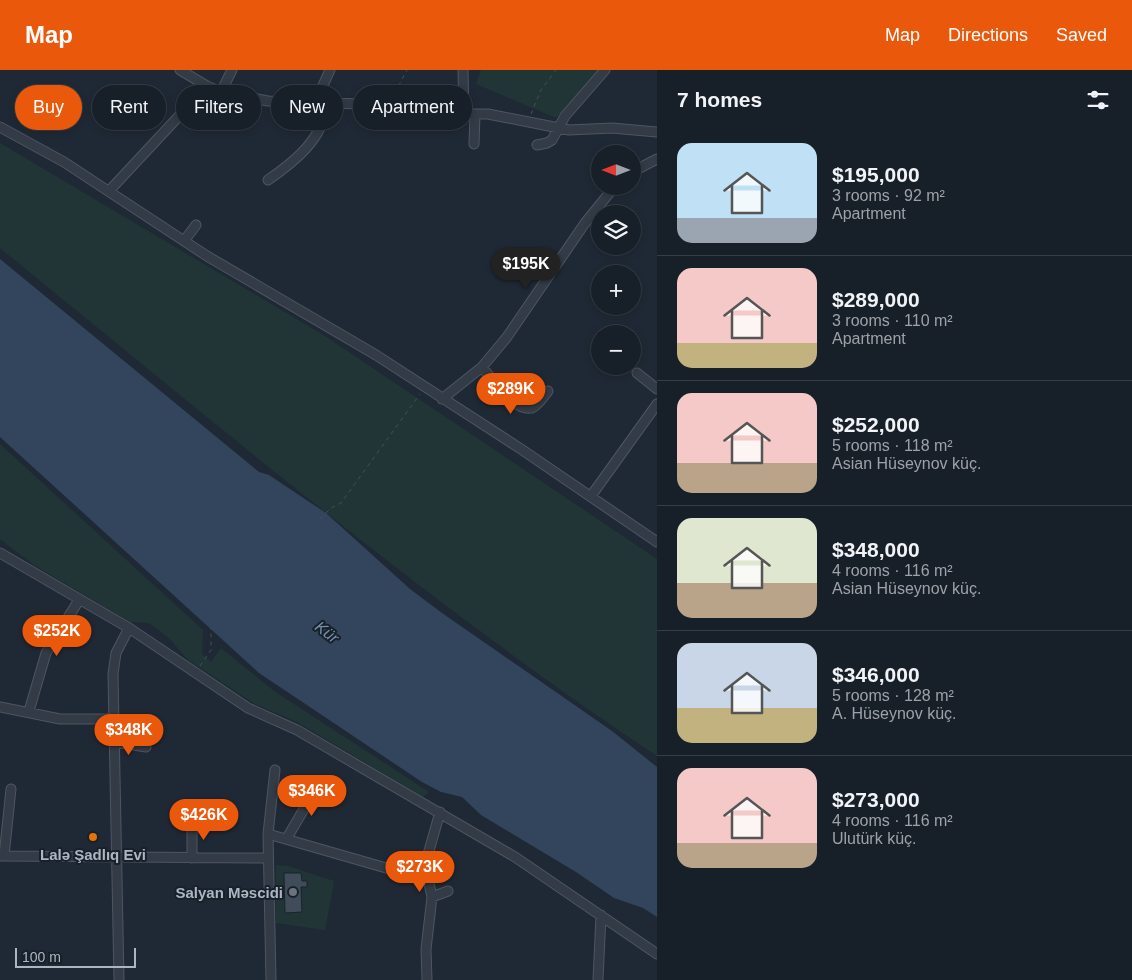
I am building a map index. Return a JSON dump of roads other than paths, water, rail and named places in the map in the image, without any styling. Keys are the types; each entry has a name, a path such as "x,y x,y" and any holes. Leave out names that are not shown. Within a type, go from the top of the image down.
{"street":[{"path":"180,70 205,85"},
{"path":"224,85 232,70"},
{"path":"323,85 330,70"},
{"path":"463,70 463,85"},
{"path":"537,145 546,144 552,140 576,102 604,70"},
{"path":"474,144 475,114 499,115 558,129 623,128 657,132"},
{"path":"108,191 176,119"},
{"path":"0,128 64,162 184,241 376,354 591,496 657,542"},
{"path":"268,180 294,161 313,141 319,130"},
{"path":"641,167 657,159"},
{"path":"442,399 482,368 521,320 585,223 608,195"},
{"path":"184,241 196,225"},
{"path":"482,368 515,404 530,408 534,407 548,391"},
{"path":"640,375 657,389"},
{"path":"591,496 657,404"},
{"path":"0,553 129,628 248,708 297,730 531,867 657,954"},
{"path":"29,711 46,653 79,600"},
{"path":"119,980 114,664 121,641 129,628"},
{"path":"0,706 60,719 115,719"},
{"path":"116,742 146,747"},
{"path":"270,980 268,834 275,770"},
{"path":"288,838 318,785"},
{"path":"11,789 2,856 117,859 268,858"},
{"path":"427,980 426,949 432,897 426,877 425,864 440,812"},
{"path":"192,825 192,858"},
{"path":"268,834 288,838 400,872 426,877"},
{"path":"432,897 448,891"},
{"path":"598,980 601,915"}],"water":[{"name":"Kür","path":"0,259 259,472 269,475 326,513 410,589 612,731 657,767 657,917 643,908 614,898 576,872 481,815 462,797 441,792 422,782 259,673 0,437"}],"place":[{"name":"Lalə Şadlıq Evi","path":"93,837"},
{"name":"Salyan Məscidi","path":"293,892"}]}
